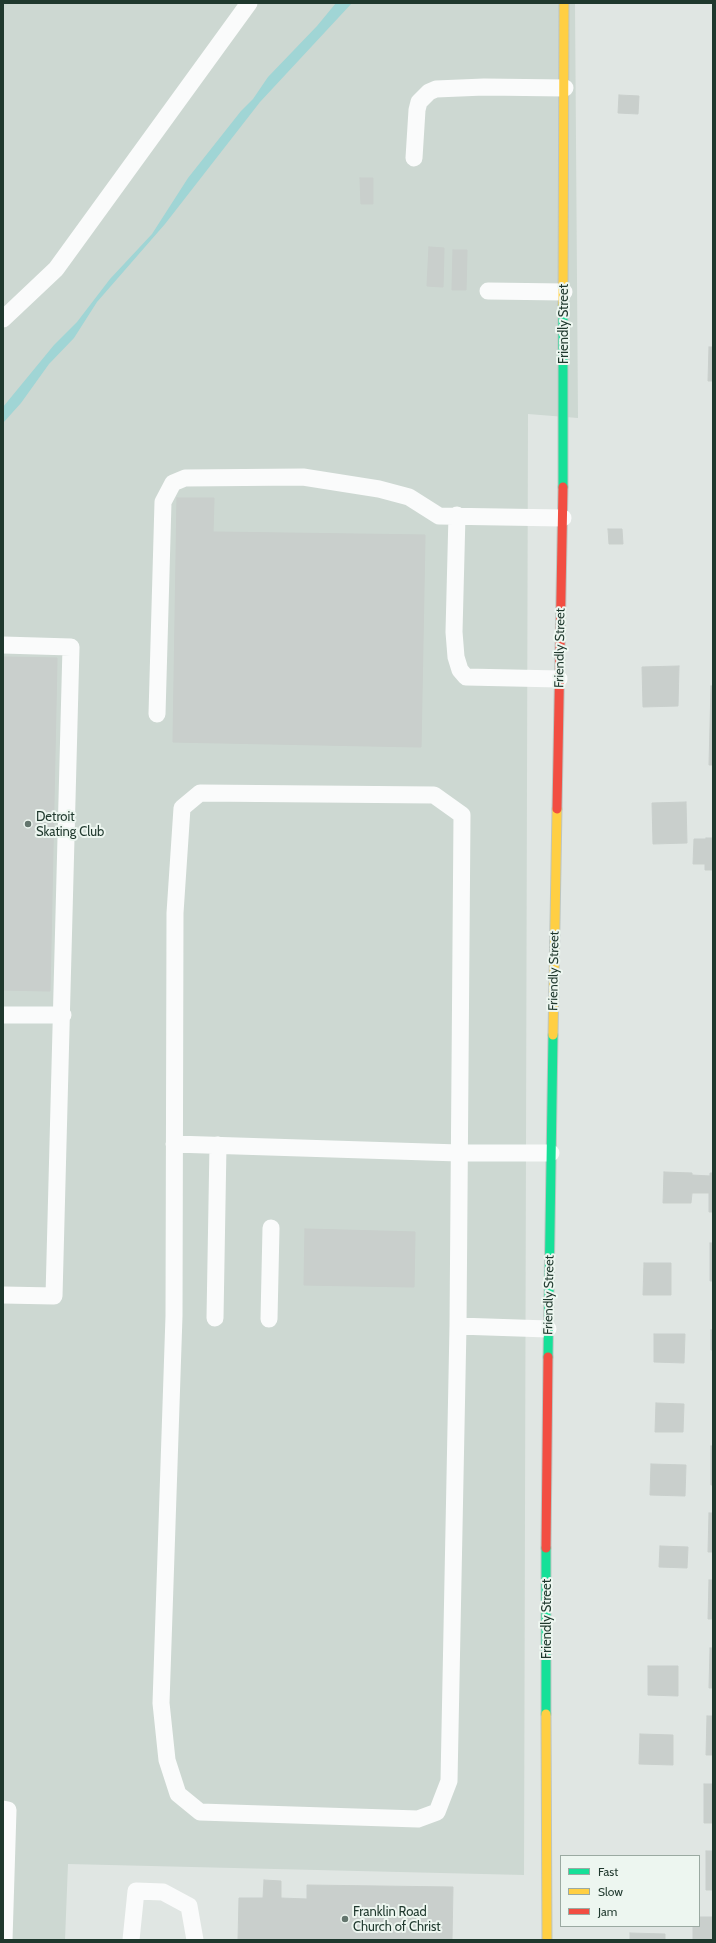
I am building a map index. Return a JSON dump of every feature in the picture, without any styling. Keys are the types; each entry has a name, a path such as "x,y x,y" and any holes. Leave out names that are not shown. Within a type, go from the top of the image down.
{"street":[{"name":"Friendly Street","path":"547,1940 546,1595 548,1329 563,518 564,3"}],"lane":[{"path":"3,318 56,269 249,3"},
{"path":"414,158 417,110 419,102 429,92 436,89 484,87 565,88"},
{"path":"488,291 564,292"},
{"path":"156,714 163,502 173,483 185,478 303,477 379,489 409,497 440,516 563,518"},
{"path":"457,516 454,632 456,657 460,670 466,677 559,679"},
{"path":"3,645 71,647 63,1015 54,1296 3,1295"},
{"path":"200,793 434,795 462,814 459,1153 458,1326 449,1781 437,1812 418,1819 200,1812 178,1794 167,1760 161,1703 174,1316 175,913 182,808 200,793"},
{"path":"3,1015 63,1015"},
{"path":"174,1144 459,1153 551,1153"},
{"path":"215,1318 218,1145"},
{"path":"270,1319 271,1228"},
{"path":"458,1326 548,1329"},
{"path":"3,1809 8,1810 4,1940"},
{"path":"131,1940 136,1891 163,1892 189,1906 195,1940"}],"shaded area":[{"path":"3,3 575,3 578,418 528,414 524,1875 68,1864 65,1940 3,1940"}],"water":[{"path":"336,3 352,3 260,102 165,224 97,302 74,338 49,364 21,403 3,423 3,407 54,345 77,322 110,279 152,234 188,178 241,111 253,99 268,77 317,26"}],"building":[{"path":"619,95 639,96 638,114 618,113"},
{"path":"360,178 373,178 373,204 361,204"},
{"path":"429,247 444,248 443,287 427,286"},
{"path":"453,250 467,250 466,290 452,290"},
{"path":"709,347 713,347 713,381 708,381"},
{"path":"177,498 214,498 213,532 425,535 421,747 173,742"},
{"path":"608,529 622,529 623,544 609,544"},
{"name":"Detroit Skating Club","path":"3,657 57,658 50,991 3,990"},
{"path":"679,666 678,706 643,707 642,667"},
{"path":"711,686 713,686 713,765 709,765"},
{"path":"686,802 687,843 653,844 652,803"},
{"path":"713,838 713,870 705,870 705,864 693,864 694,839"},
{"path":"664,1172 692,1173 692,1175 710,1176 710,1173 713,1173 713,1212 709,1212 709,1193 692,1193 691,1203 663,1203"},
{"path":"305,1229 415,1232 414,1287 304,1285"},
{"path":"710,1243 713,1243 713,1281 710,1281"},
{"path":"644,1263 671,1263 671,1295 643,1295"},
{"path":"711,1330 713,1330 713,1350 711,1350"},
{"path":"654,1334 685,1334 684,1363 654,1362"},
{"path":"656,1403 684,1404 683,1432 655,1432"},
{"path":"711,1446 713,1446 713,1485 711,1485"},
{"path":"651,1464 686,1465 685,1496 650,1495"},
{"path":"709,1513 713,1513 713,1552 708,1552"},
{"path":"660,1546 688,1547 687,1568 659,1567"},
{"path":"709,1580 713,1580 713,1619 708,1619"},
{"path":"710,1648 713,1648 713,1688 709,1688"},
{"path":"648,1666 678,1666 678,1696 648,1695"},
{"path":"707,1716 713,1716 713,1755 706,1755"},
{"path":"640,1734 673,1735 673,1765 639,1764"},
{"path":"704,1784 713,1784 713,1823 704,1823"},
{"path":"706,1851 713,1851 713,1890 706,1890"},
{"name":"Franklin Road Church of Christ","path":"264,1880 281,1881 281,1898 307,1899 307,1885 453,1887 452,1940 238,1940 239,1898 263,1898"},
{"path":"700,1917 713,1917 713,1940 693,1940 693,1927 700,1927"},
{"path":"630,1933 665,1934 665,1940 630,1940"}],"traffic: fast":[{"path":"563,306 563,487"},
{"path":"548,1357 553,1035"},
{"path":"546,1548 546,1714"}],"traffic: slow":[{"path":"563,306 564,3"},
{"path":"553,1035 557,809"},
{"path":"546,1714 547,1940"}],"traffic: jam":[{"path":"557,809 563,487"},
{"path":"546,1548 548,1357"}],"place":[{"name":"Detroit Skating Club","path":"28,824"},
{"name":"Franklin Road Church of Christ","path":"345,1919"}]}
